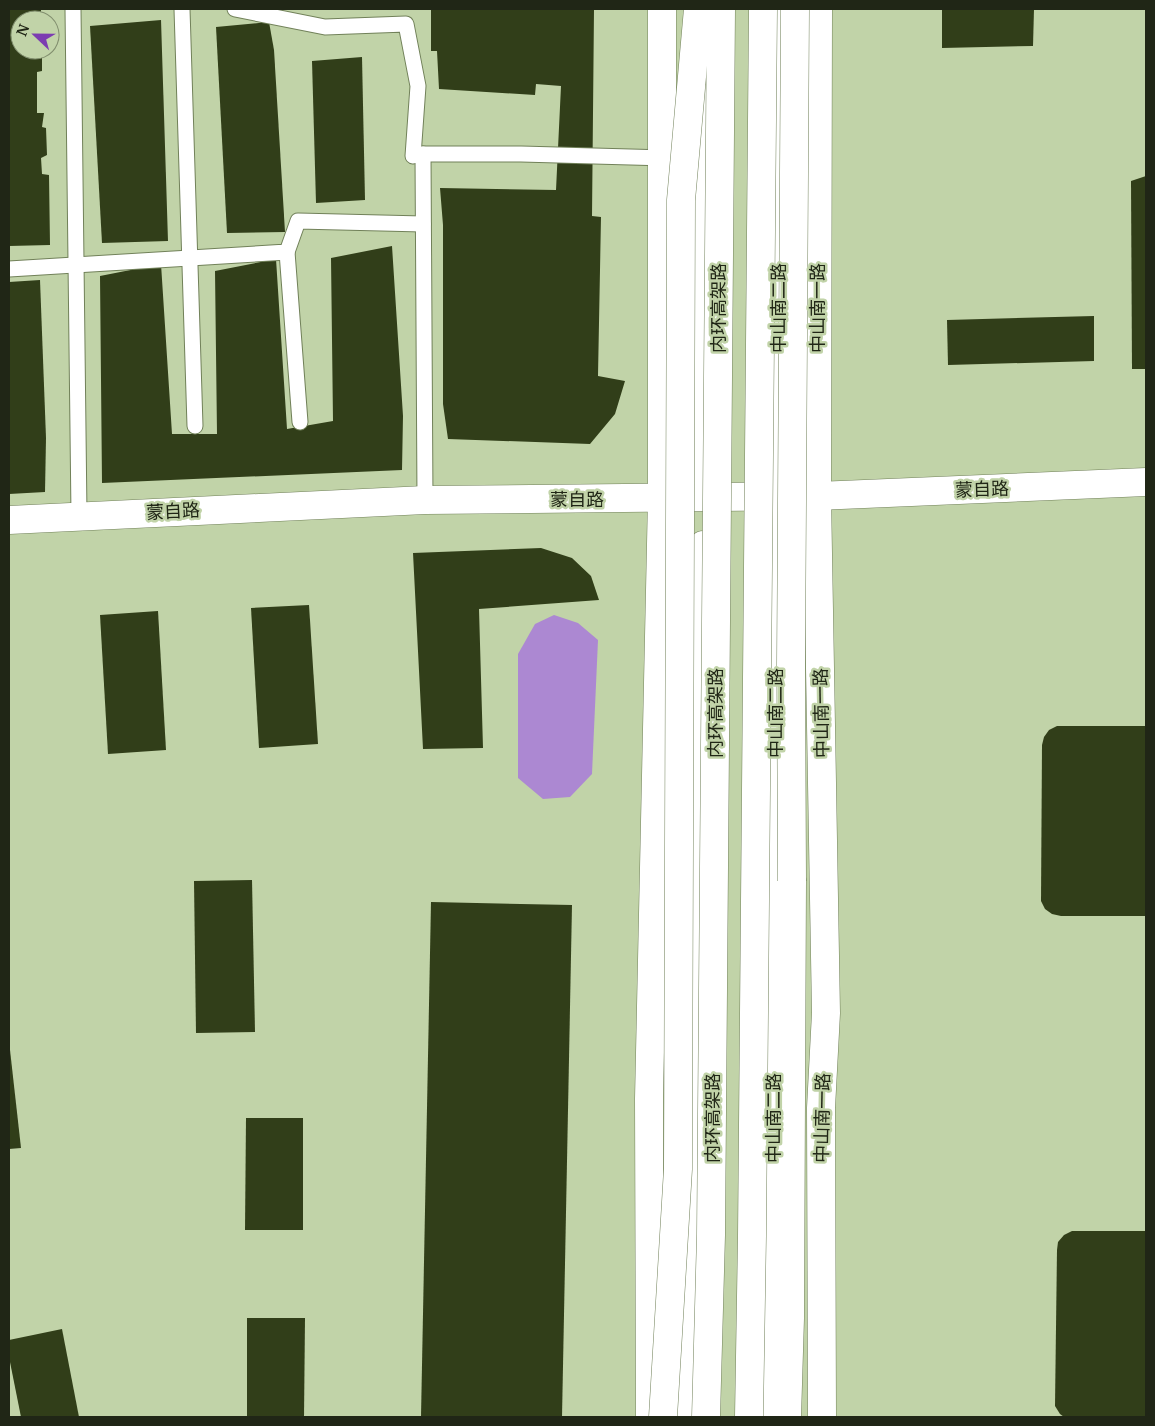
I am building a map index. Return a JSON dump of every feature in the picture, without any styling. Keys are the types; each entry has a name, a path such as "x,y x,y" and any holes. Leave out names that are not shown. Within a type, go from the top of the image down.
{"main road":[{"path":"650,1417 649,1099 662,498 662,9"},
{"path":"688,1417 704,498 699,9"},
{"path":"663,1417 678,1170 681,200 699,9"},
{"name":"内环高架路","path":"706,1417 711,1225 721,9"},
{"path":"749,1417 763,9"},
{"name":"中山南二路","path":"771,1417 780,9"},
{"path":"787,1417 790,1298 794,9"},
{"name":"中山南一路","path":"818,9 817,496 826,1013 821,1108 822,1417"},
{"name":"蒙自路","path":"9,520 79,515 425,500 777,497 1146,482"},
{"path":"754,942 791,666"}],"lane":[{"path":"73,9 79,515"},
{"path":"182,9 196,426"},
{"path":"235,9 325,27 406,24 418,86 413,156 423,154 521,154 662,158 701,157"},
{"path":"423,154 425,500"},
{"path":"300,422 287,252 298,221 423,224"},
{"path":"9,269 287,252"}],"shaded area":[{"path":"554,615 578,623 598,640 592,774 570,797 543,799 518,778 518,654 535,624"}],"building":[{"path":"9,9 41,9 10,10 10,60 42,60 42,71 37,72 37,113 44,113 42,127 46,128 47,155 41,158 42,174 49,175 50,245 9,246"},
{"path":"431,9 594,9 592,216 601,217 598,376 625,381 615,414 590,444 448,439 443,404 443,225 440,188 556,190 561,86 536,84 535,95 439,89 437,51 431,51"},
{"path":"942,9 1034,9 1033,46 942,48"},
{"path":"161,20 168,241 102,243 90,26"},
{"path":"269,22 274,50 285,232 227,233 216,27"},
{"path":"362,57 365,200 316,203 312,61"},
{"path":"1146,176 1146,369 1132,369 1131,181"},
{"path":"392,246 403,416 402,470 102,483 100,276 161,264 172,434 217,434 215,271 276,259 287,429 333,421 331,258"},
{"path":"40,280 46,438 45,492 9,494 9,282"},
{"path":"1094,316 1094,361 948,365 947,320"},
{"path":"541,548 572,558 591,576 599,600 479,609 483,748 423,749 413,553"},
{"path":"309,605 318,744 259,748 251,608"},
{"path":"158,611 166,750 108,754 100,615"},
{"path":"1057,726 1146,726 1146,916 1061,916 1052,914 1045,909 1041,901 1042,745 1044,737 1049,730"},
{"path":"252,880 255,1032 196,1033 194,881"},
{"path":"431,902 572,905 562,1417 421,1417"},
{"path":"9,1050 21,1148 9,1149"},
{"path":"246,1118 303,1118 303,1230 245,1230"},
{"path":"1072,1231 1146,1231 1146,1417 1064,1417 1055,1406 1057,1250 1058,1242 1064,1235"},
{"path":"247,1318 305,1318 304,1417 247,1417"},
{"path":"62,1329 79,1417 21,1417 9,1357 9,1340"}]}
